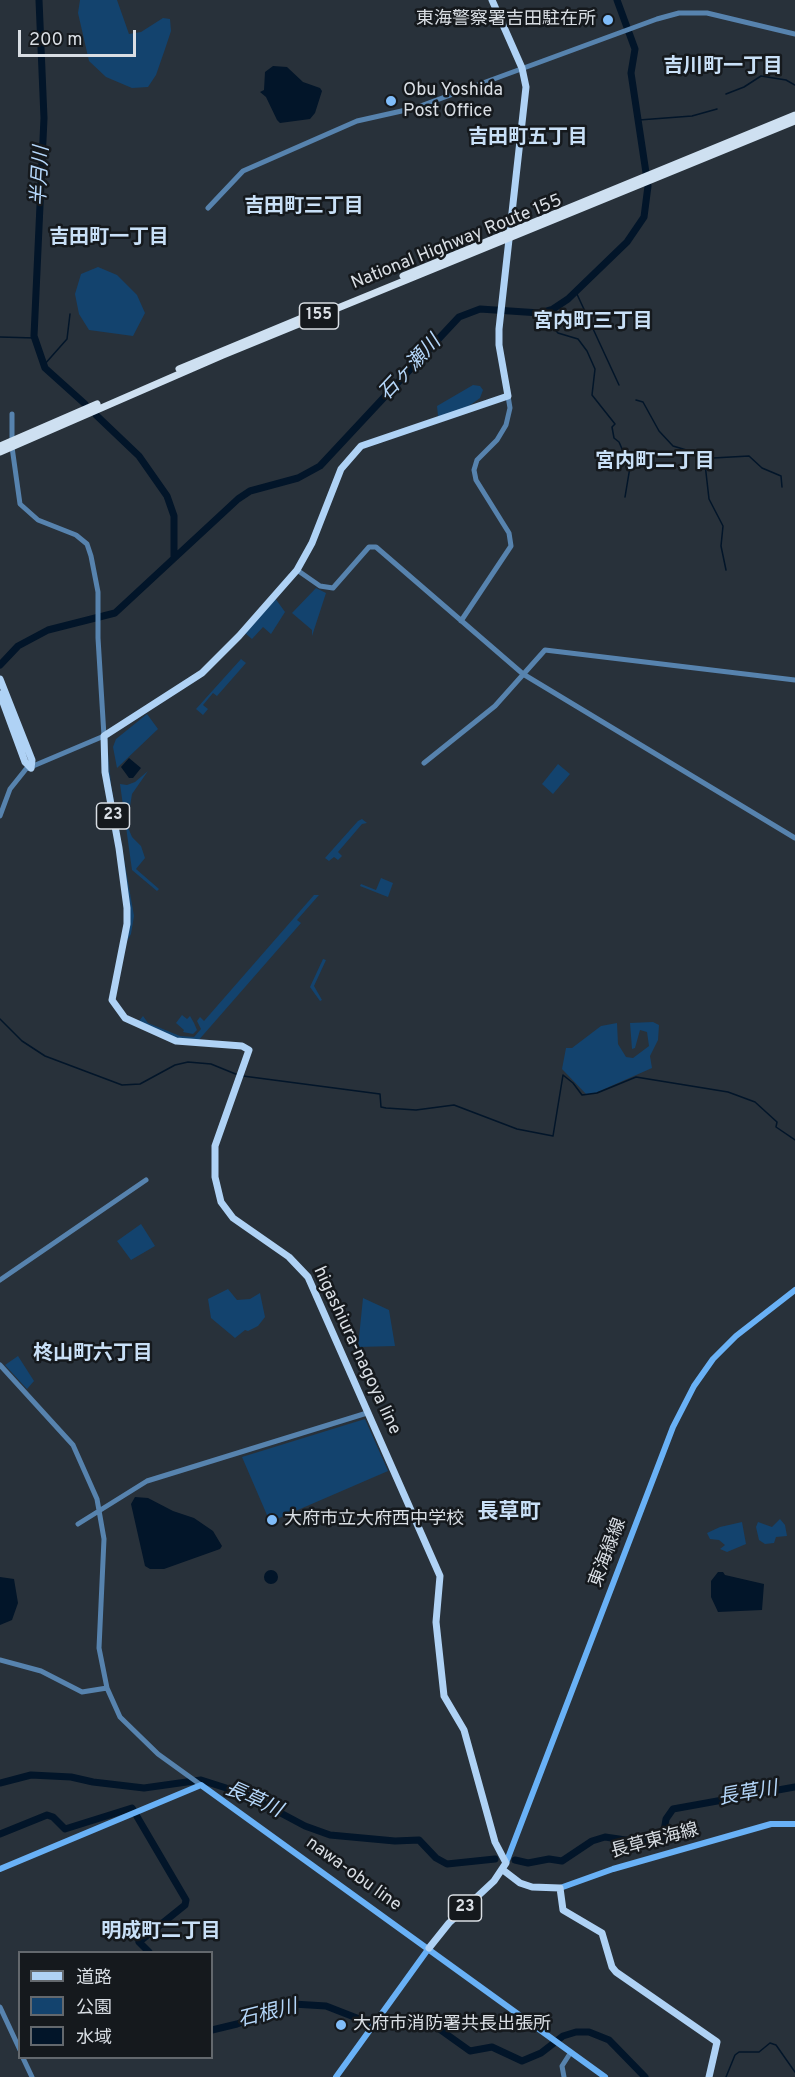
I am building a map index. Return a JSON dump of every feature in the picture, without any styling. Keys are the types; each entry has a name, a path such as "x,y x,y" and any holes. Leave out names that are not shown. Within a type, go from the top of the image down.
{"highway":[{"name":"National Highway Route 155","path":"653,176 795,115"},
{"name":"National Highway Route 155","path":"0,452 12,444 509,235 639,181 795,121"},
{"name":"National Highway Route 155","path":"0,446 12,444"}],"main road":[{"path":"104,736 202,673 297,570 312,543 341,470 361,446 508,396 499,345 500,315 526,92 522,68 492,0"},
{"path":"1,681 32,760 30,768"},
{"path":"0,694 25,762 30,768"},
{"name":"higashiura-nagoya line","path":"104,736 105,772 119,848 127,924 112,1000 124,1018 176,1041 247,1048 250,1054 213,1155 214,1177 221,1202 233,1218 289,1257 308,1277 367,1413 438,1566 440,1584 436,1622 444,1696 464,1730 504,1867"},
{"name":"東海緑線","path":"504,1867 673,1427 694,1386 713,1359 736,1336 795,1290"},
{"path":"0,1869 200,1784"},
{"name":"nawa-obu line","path":"200,1784 605,2077"},
{"name":"長草東海線","path":"560,1888 613,1869 771,1824 795,1824"},
{"path":"504,1867 520,1883 532,1887 560,1888 563,1910 602,1933 612,1967 616,1972 717,2042 709,2077"},
{"name":"23","path":"429,1948 449,1923 504,1867"},
{"path":"336,2077 377,2017 429,1948"}],"street":[{"path":"208,208 239,173 357,121 415,108 657,18 679,13 723,15 795,34"},
{"path":"461,621 511,546 511,536 476,480 474,470 477,460 497,440 506,426 510,408 508,396"},
{"path":"0,816 16,778 30,768 104,736 98,584 87,544 70,531 38,520 20,504 12,444 12,414"},
{"path":"297,570 320,586 333,588 369,547 376,547 523,674 795,838"},
{"path":"424,763 495,706 545,650 795,680"},
{"path":"0,1280 146,1180"},
{"path":"0,1365 73,1444 90,1478 100,1510 104,1539 99,1648 106,1688 120,1717 137,1735 158,1754 200,1784"},
{"path":"78,1524 147,1481 367,1413"},
{"path":"0,1660 41,1671 82,1692 106,1688"},
{"path":"0,2007 18,2046"},
{"path":"564,2077 562,2066 571,2052"},
{"path":"23,2059 32,2077"}],"green space":[{"path":"80,0 117,0 129,34 141,32 163,18 170,19 171,31 156,75 148,87 132,88 106,77 89,61 78,13"},
{"path":"98,267 117,275 137,295 145,313 133,336 89,330 79,314 75,294 81,274"},
{"path":"473,385 480,386 483,390 480,398 462,411 444,418 438,416 437,406"},
{"path":"316,588 326,593 312,636 312,630 292,613"},
{"path":"275,598 285,612 271,634 263,627 252,639 245,633"},
{"path":"241,659 246,663 217,696 213,693 203,705 208,709 203,715 196,709"},
{"path":"147,714 158,729 117,768 113,747 116,739"},
{"path":"108,752 111,785 134,916 131,934 124,946 128,925 109,786"},
{"path":"558,764 570,774 553,794 542,784"},
{"path":"148,771 132,794 127,825 132,837 141,846 145,858 136,869 159,889 157,891 132,870 120,784 127,785 135,782"},
{"path":"362,819 367,823 362,824 338,852 342,856 338,860 334,857 329,861 325,858 358,821"},
{"path":"381,878 393,883 388,897 360,886 361,884 376,890"},
{"path":"314,895 319,895 297,920 301,923 197,1042 180,1040 139,1021 143,1016 148,1023 180,1036 194,1037 201,1029 197,1021 200,1017 204,1021"},
{"path":"323,959 326,960 314,986 322,1000 320,1001 310,987"},
{"path":"182,1015 187,1019 190,1016 197,1030 193,1034 183,1032 184,1030 176,1023"},
{"path":"653,1022 659,1025 658,1040 650,1056 652,1068 593,1094 586,1094 562,1069 566,1048 572,1048 601,1026 617,1023 618,1044 626,1057 633,1058 649,1046 647,1032 640,1030 635,1048 632,1049 630,1023"},
{"path":"141,1224 155,1246 131,1260 117,1241"},
{"path":"228,1289 237,1300 250,1299 260,1293 265,1317 258,1326 248,1331 245,1330 235,1338 211,1318 208,1299"},
{"path":"363,1298 389,1310 395,1346 358,1347"},
{"path":"18,1356 34,1381 27,1389 5,1365"},
{"path":"365,1419 388,1471 270,1522 242,1457"},
{"path":"780,1519 785,1525 787,1536 776,1537 774,1543 765,1544 759,1540 756,1527 758,1522 772,1527"},
{"path":"742,1522 746,1544 727,1552 720,1549 725,1545 719,1540 710,1539 707,1533 720,1527"}],"water":[{"path":"273,66 287,67 303,82 320,88 322,91 315,113 310,119 280,123 277,120 266,97 260,92 264,90 265,72"},
{"path":"129,758 141,768 133,778 129,778 121,767"},
{"path":"135,1497 148,1498 173,1511 194,1518 213,1531 222,1546 220,1549 164,1569 150,1569 145,1566 131,1504"},
{"path":"271,1570 276,1572 278,1577 276,1582 271,1584 266,1582 264,1577 266,1572"},
{"path":"718,1572 764,1584 762,1610 718,1612 711,1597 711,1581"},
{"path":"0,1577 14,1579 18,1603 12,1620 0,1625"}],"waterway":[{"name":"半月川","path":"39,0 44,118 34,336 45,368 85,404"},
{"name":"石ヶ瀬川","path":"0,665 18,646 48,630 115,613 238,499 250,491 298,478 320,466 459,317 480,309 540,313 553,309 568,299 627,242 644,217 648,186 631,73 635,49 617,0"},
{"path":"726,94 744,87 761,76 786,80 795,85"},
{"path":"639,120 692,116 717,109"},
{"path":"576,292 619,385"},
{"path":"540,313 558,333 578,339 587,351 595,369 592,395 615,424 612,427 614,438 619,442 630,467 625,497"},
{"path":"44,365 67,339 70,314"},
{"path":"0,337 35,338"},
{"path":"636,400 643,402 659,431 673,446 713,458 749,456 762,468 781,476 782,487"},
{"name":"半月川","path":"96,415 139,456 167,496 174,516 174,558"},
{"path":"704,455 709,499 723,526 721,546 726,570"},
{"path":"0,1019 22,1041 45,1056 122,1085 140,1084 175,1065 188,1062 211,1064 238,1075"},
{"path":"243,1076 380,1094 381,1107 386,1108 416,1110 454,1105 517,1129 553,1136 563,1075 582,1095 597,1093 636,1077 728,1092 755,1102 777,1122 776,1127 795,1140"},
{"name":"長草川","path":"0,1783 31,1775 71,1777 144,1788 201,1780 245,1794 305,1826 330,1835 395,1841 419,1840 436,1858 447,1864 495,1859"},
{"name":"長草川","path":"515,1860 528,1863 549,1859 562,1861 592,1841 605,1837 653,1844 663,1837 666,1819 673,1809 795,1787"},
{"name":"石根川","path":"0,1834 47,1815 53,1817 65,1829 132,1808 186,1900 185,1905 139,1942 148,1951"},
{"name":"石根川","path":"213,2030 237,2024 293,2004 326,2006 367,2022 397,2017 428,2021 470,2051 492,2047 522,2061 541,2053 563,2036 576,2032 589,2032 609,2040 645,2077"},
{"path":"726,2077 735,2055 739,2052 759,2052 770,2043 776,2045 795,2072"}],"place":[{"name":"東海警察署吉田駐在所","path":"608,20"},
{"name":"Obu Yoshida Post Office","path":"391,101"},
{"name":"大府市立大府西中学校","path":"272,1520"},
{"name":"大府市消防署共長出張所","path":"341,2025"}],"district":[{"name":"吉川町一丁目","path":"723,68"},
{"name":"吉田町五丁目","path":"528,139"},
{"name":"吉田町三丁目","path":"304,208"},
{"name":"吉田町一丁目","path":"109,239"},
{"name":"宮内町三丁目","path":"593,323"},
{"name":"宮内町二丁目","path":"655,463"},
{"name":"柊山町六丁目","path":"93,1355"},
{"name":"長草町","path":"509,1514"},
{"name":"明成町二丁目","path":"161,1933"}]}
